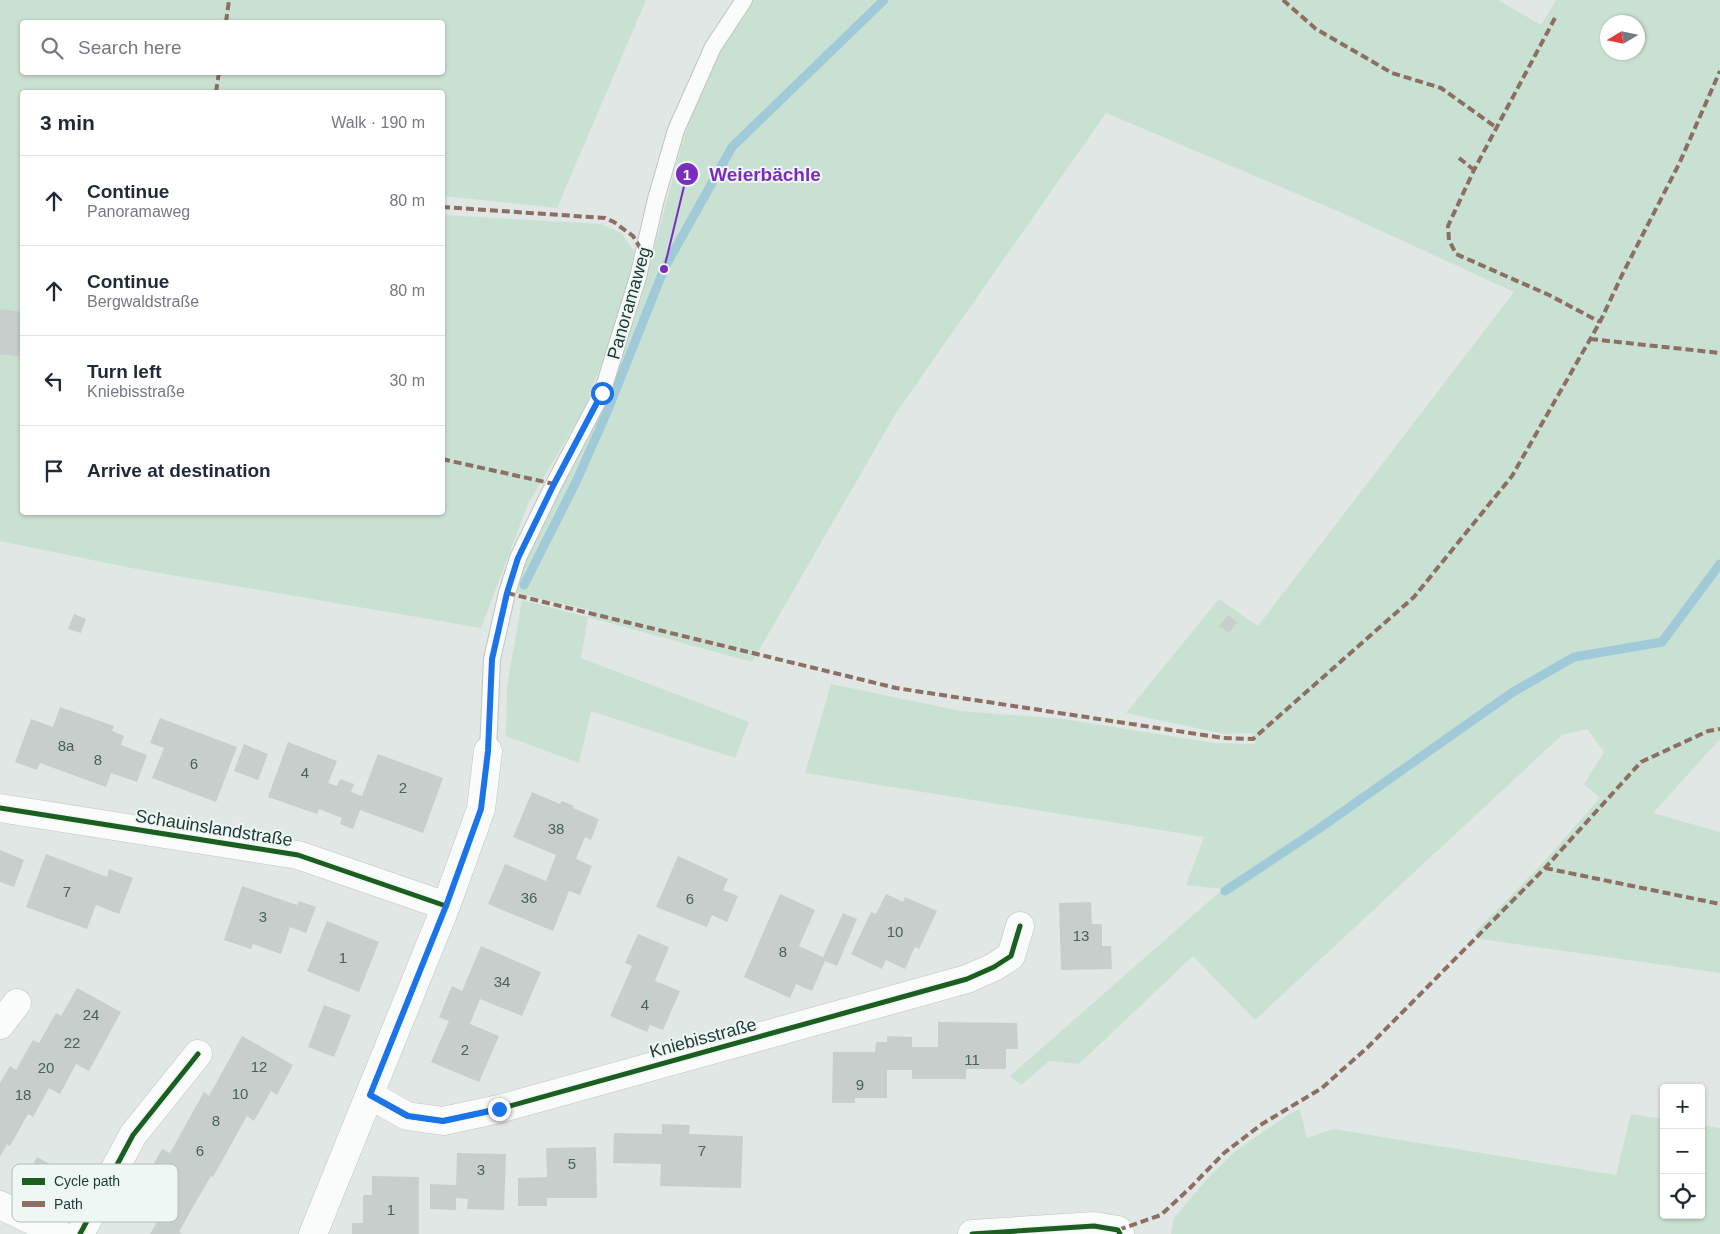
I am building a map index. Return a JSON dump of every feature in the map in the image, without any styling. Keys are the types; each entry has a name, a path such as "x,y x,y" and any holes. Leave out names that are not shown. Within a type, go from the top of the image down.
{"street":[{"path":"313,1234 446,906 481,809 488,751"},
{"name":"Schauinslandstraße","path":"0,808 298,855 446,906"},
{"name":"Kniebisstraße","path":"370,1095 408,1116 443,1121 499,1109 967,979 994,967 1011,956 1020,926"},
{"path":"0,1025 17,1003"},
{"path":"117,1164 133,1135 198,1054"},
{"path":"0,1205 12,1211"},
{"path":"35,1222 60,1234"},
{"path":"80,1234 86,1222"},
{"path":"972,1234 1094,1226 1118,1230 1120,1234"}],"lane":[{"name":"Panoramaweg","path":"488,751 492,659 507,593 518,558 602,393 638,276 656,198 676,130 713,47 744,0"}],"green space":[{"path":"0,0 646,0 557,208 445,196 445,90 20,90 20,515 445,515 445,215 601,224 621,233 634,251 624,304 584,409 528,504 481,628 131,568 0,541"},
{"path":"751,0 1498,0 1541,25 1556,0 1720,0 1720,739 1653,813 1720,832 1720,973 1480,939 1474,933 1540,866 1600,798 1584,784 1604,752 1587,729 1562,735 1255,1020 1193,956 1079,1064 1049,1061 1021,1085 1010,1076 1223,889 1186,885 1204,837 805,773 831,684 961,711 1063,719 1214,743 1256,744 1252,733 1224,734 1126,713 1219,599 1258,626 1514,292 1340,212 1106,113 896,413 752,662 588,617 589,610 513,592 523,564 585,437 621,355 640,303 682,143 703,82"},
{"path":"522,600 588,617 581,658 749,722 735,758 591,711 579,763 506,736 507,686"},
{"path":"1300,1109 1307,1138 1333,1129 1616,1175 1631,1114 1660,1118 1660,1219 1705,1219 1705,1126 1720,1128 1720,1234 1171,1234 1174,1218 1208,1178 1234,1152 1289,1114"}],"building":[{"path":"0,309 20,312 20,357 0,354"},
{"path":"74,614 86,619 81,633 68,629"},
{"path":"1228,615 1237,622 1229,633 1219,626"},
{"path":"60,707 114,726 112,731 124,736 121,745 147,755 137,782 111,773 106,787 40,763 37,770 15,762 31,719 53,727"},
{"path":"160,718 237,747 216,802 152,778 164,748 150,743"},
{"path":"288,742 337,761 328,783 337,786 340,779 354,784 351,792 362,796 378,754 443,778 423,833 360,810 353,829 340,824 342,818 319,809 317,814 268,797"},
{"path":"244,744 268,754 258,780 234,771"},
{"path":"532,792 560,804 562,801 599,819 591,840 585,837 576,859 592,866 580,895 569,891 553,931 488,904 505,864 546,881 556,855 513,837"},
{"path":"0,850 24,860 14,887 0,882"},
{"path":"46,854 107,877 109,869 133,878 119,914 96,905 87,929 26,907"},
{"path":"678,856 728,879 723,890 738,896 727,922 712,915 707,927 656,907"},
{"path":"242,886 297,905 299,901 316,907 306,933 290,927 281,954 253,944 251,949 224,940"},
{"path":"780,894 815,910 799,946 823,957 843,913 857,919 837,966 825,961 812,991 796,984 790,998 744,977"},
{"path":"886,894 903,902 905,897 937,911 919,949 915,947 905,969 886,960 882,969 851,954 871,912 876,914"},
{"path":"1091,902 1092,924 1102,924 1102,946 1111,946 1112,969 1061,970 1059,903"},
{"path":"327,921 379,942 359,992 307,971"},
{"path":"638,934 669,947 655,981 680,991 663,1030 650,1025 647,1032 610,1016 632,966 625,963"},
{"path":"481,946 541,972 522,1016 480,999 470,1024 499,1036 479,1082 431,1062 449,1021 439,1017 452,986 462,991"},
{"path":"77,988 121,1012 89,1071 76,1064 60,1094 49,1088 33,1117 28,1114 10,1146 7,1144 0,1157 0,1083 10,1066 16,1070 33,1040 39,1043 56,1013 61,1016"},
{"path":"324,1005 351,1015 334,1057 308,1047"},
{"path":"938,1022 1017,1023 1018,1049 1006,1049 1006,1069 966,1069 966,1079 912,1079 912,1070 887,1070 887,1098 855,1098 855,1103 832,1103 833,1052 875,1052 876,1042 887,1042 887,1036 912,1037 912,1047 938,1047"},
{"path":"242,1036 293,1065 277,1095 271,1091 254,1121 247,1116 213,1177 211,1176 179,1232 183,1234 150,1234 157,1222 178,1222 178,1164 154,1164 162,1149 170,1153 204,1092 209,1096"},
{"path":"662,1124 690,1125 689,1134 743,1136 741,1188 660,1186 661,1164 613,1163 614,1133 662,1134"},
{"path":"596,1147 597,1198 547,1198 547,1206 518,1206 518,1178 547,1177 546,1148"},
{"path":"457,1153 506,1154 504,1210 467,1209 468,1199 456,1198 456,1210 430,1209 430,1184 456,1185"},
{"path":"37,1157 50,1164 33,1164"},
{"path":"372,1176 419,1177 419,1234 352,1234 352,1223 363,1223 363,1195 372,1195"}],"waterway":[{"path":"524,585 576,482 607,412 664,269 732,147 884,0"},
{"path":"1225,891 1317,830 1513,692 1574,657 1662,642 1720,564"}],"marked path":[{"path":"226,20 229,0"},
{"path":"1283,0 1316,29 1392,73 1441,88 1497,128"},
{"path":"1555,18 1474,170 1448,226 1449,240 1456,254 1549,295 1600,322"},
{"path":"507,593 896,688 1223,738 1253,739 1414,597 1512,476 1600,322 1679,164 1720,71"},
{"path":"216,90 219,75"},
{"path":"1459,158 1474,170"},
{"path":"445,207 605,218 614,222 633,236 644,254"},
{"path":"1590,339 1720,353"},
{"path":"445,460 554,484"},
{"path":"1118,1230 1161,1215 1224,1153 1262,1124 1322,1088 1368,1047 1545,868 1641,762 1708,731 1720,729"},
{"path":"1545,868 1720,904"}],"cycle path":[{"path":"0,808 298,855 446,906"},
{"path":"370,1095 407,1116 443,1121 499,1109 967,979 994,967 1011,956 1020,926"},
{"path":"117,1164 133,1135 198,1054"},
{"path":"80,1234 86,1222"},
{"path":"972,1234 1094,1226 1118,1230 1120,1234"}],"place":[{"name":"Weierbächle","path":"664,269"}],"route":[{"path":"499,1109 443,1121 408,1116 370,1095 446,906 481,809 488,751 492,659 507,593 518,558 602,393"}]}
